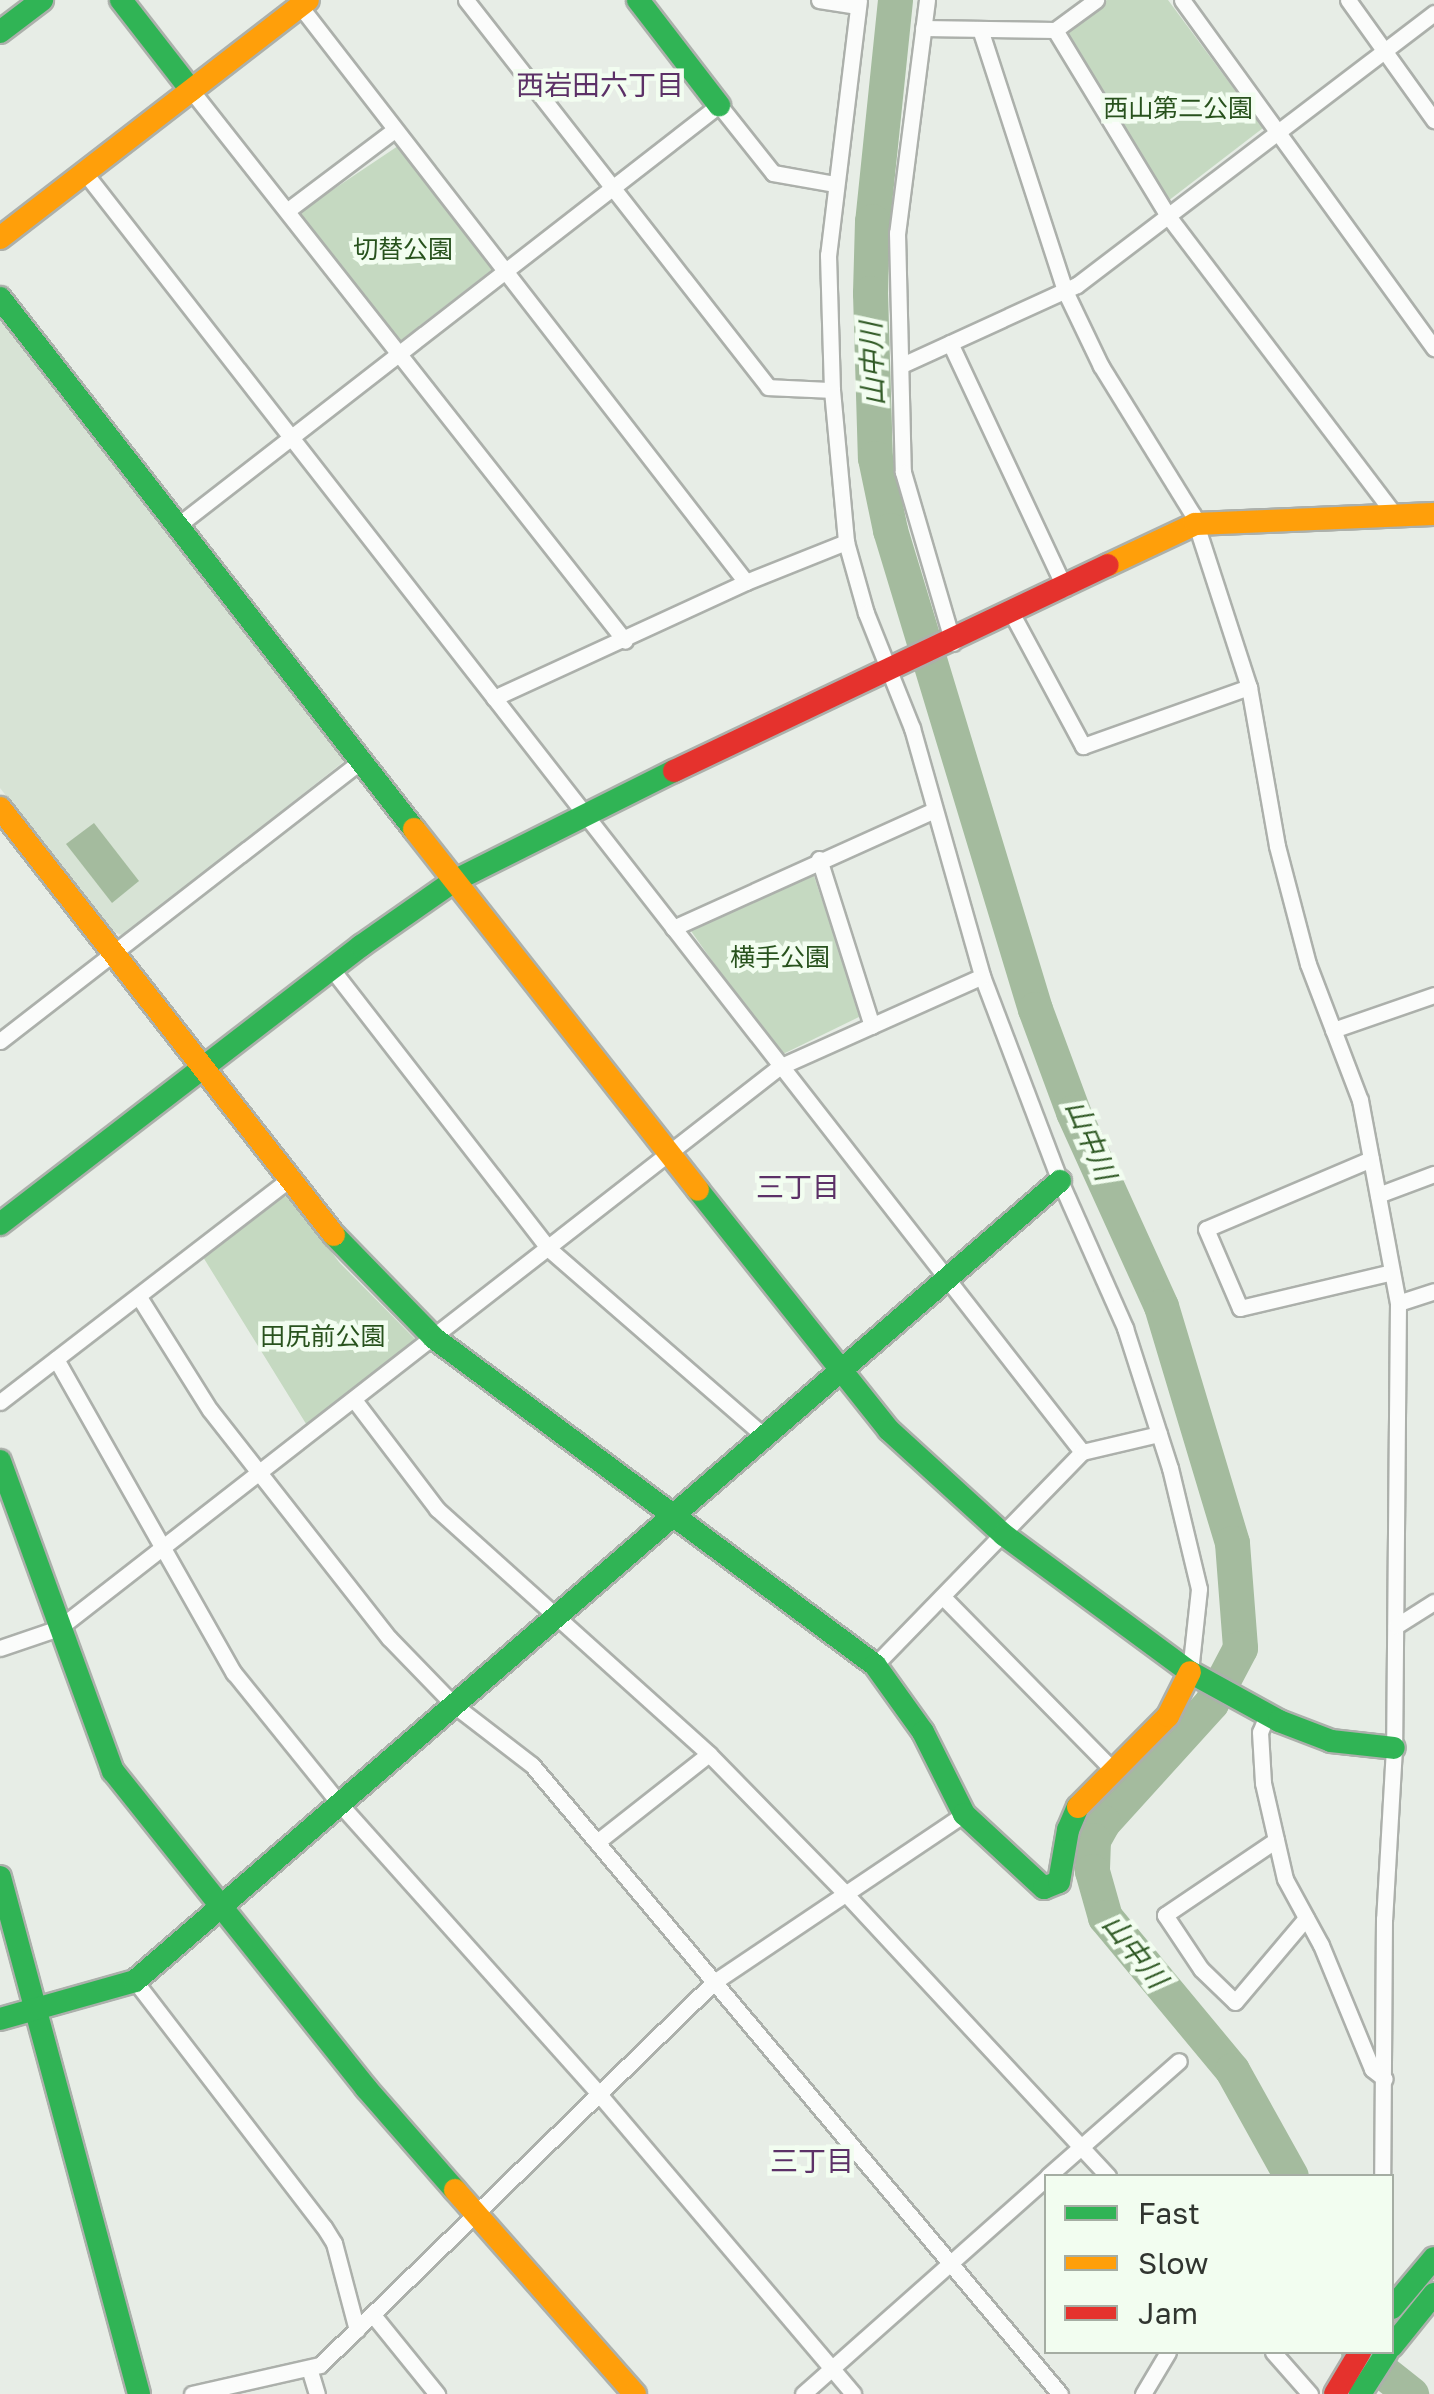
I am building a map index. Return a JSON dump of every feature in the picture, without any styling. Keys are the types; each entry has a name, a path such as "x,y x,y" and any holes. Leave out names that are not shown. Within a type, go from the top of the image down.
{"main road":[{"path":"0,32 42,0"},
{"path":"120,0 191,90"},
{"path":"638,0 719,104"},
{"path":"0,238 304,3"},
{"path":"0,298 838,1371 929,1471 1004,1535 1190,1672 1267,1715 1332,1740 1394,1748"},
{"path":"0,1224 331,968 454,881 585,814 1195,524 1434,514"},
{"path":"0,808 348,1252 434,1338 876,1665 922,1732 964,1814 1036,1883 1054,1886 1059,1882 1068,1830 1078,1807 1168,1716 1190,1672"},
{"path":"0,2020 135,1981 1060,1181"},
{"path":"0,1460 113,1771 366,2088 635,2394"},
{"path":"0,1877 139,2394"},
{"path":"1398,2314 1434,2258"},
{"path":"1398,2314 1434,2294"},
{"path":"1346,2389 1359,2354"},
{"path":"1346,2389 1385,2354"}],"street":[{"path":"466,0 768,387 832,390"},
{"path":"819,0 859,3 828,255 832,390 846,542 866,612 894,669 982,976 1060,1181 1124,1328 1159,1434 1200,1590 1190,1672"},
{"path":"927,0 897,233 903,472 949,644"},
{"path":"922,28 1054,30 1096,0"},
{"path":"1182,0 1434,348"},
{"path":"1348,0 1434,120"},
{"path":"304,3 393,130 746,582"},
{"path":"902,365 1064,290 1434,14"},
{"path":"980,29 1064,290 1101,366 1195,524 1249,687 1277,846 1308,964 1360,1100 1378,1195 1398,1303 1394,1748 1384,1920 1382,2174"},
{"path":"1054,30 1168,216 1395,516"},
{"path":"191,90 625,641"},
{"path":"177,526 719,104 773,173 834,184"},
{"path":"288,210 393,130"},
{"path":"85,174 1082,1452"},
{"path":"950,343 1066,588"},
{"path":"494,698 746,582 846,542"},
{"path":"1012,614 1082,746 1249,687"},
{"path":"0,1042 361,761"},
{"path":"673,928 934,810"},
{"path":"819,859 872,1026"},
{"path":"331,968 549,1249 764,1435"},
{"path":"0,1648 59,1628 779,1067 982,976"},
{"path":"1334,1030 1434,995"},
{"path":"1371,1159 1206,1229 1240,1308 1392,1272"},
{"path":"1378,1195 1434,1174"},
{"path":"0,1402 292,1177"},
{"path":"1398,1303 1434,1291"},
{"path":"138,1297 210,1410 389,1638 454,1705 532,1765 1060,2394"},
{"path":"56,1359 234,1673 339,1803 599,2094 853,2394"},
{"path":"355,1401 437,1509 709,1754 844,1892 1106,2174"},
{"path":"876,1665 1082,1452 1159,1434"},
{"path":"942,1597 1112,1769"},
{"path":"1396,1626 1434,1602"},
{"path":"1267,1715 1260,1732 1263,1783 1285,1880 1306,1918 1372,2070 1385,2078"},
{"path":"597,1842 709,1754"},
{"path":"192,2394 320,2365 714,1982 964,1814"},
{"path":"1276,1840 1166,1915 1202,1969 1235,2002 1306,1918"},
{"path":"135,1981 324,2227 334,2243 357,2330"},
{"path":"1050,2174 1179,2061"},
{"path":"803,2394 1044,2180"},
{"path":"374,2315 437,2394"},
{"path":"1143,2394 1167,2354"},
{"path":"1275,2354 1310,2394"},
{"path":"310,2368 317,2394"}],"shaded area":[{"path":"0,319 347,759 124,936 110,930 0,788"},
{"path":"94,823 139,881 112,903 66,844"}],"green space":[{"name":"西山第二公園","path":"1107,0 1168,0 1263,128 1168,201 1064,32"},
{"name":"切替公園","path":"398,146 494,268 400,341 301,216 301,211"},
{"name":"横手公園","path":"813,873 861,1016 779,1056 691,931"},
{"name":"田尻前公園","path":"283,1196 290,1197 339,1262 416,1340 416,1344 308,1427 203,1257"}],"waterway":[{"name":"山中川","path":"895,0 872,221 870,293 875,458 890,530 1035,1009 1073,1112 1161,1306 1232,1543 1240,1648 1211,1703 1103,1822 1093,1840 1092,1871 1105,1917 1232,2070 1290,2174"},
{"name":"山中川","path":"1361,2354 1411,2394"}],"traffic: fast":[{"path":"0,32 42,0"},
{"path":"121,0 191,90"},
{"path":"638,0 719,105"},
{"path":"0,298 414,829"},
{"path":"0,1224 361,946 454,881 674,771"},
{"path":"0,2019 135,1981 1060,1181"},
{"path":"698,1190 889,1430 1004,1535 1190,1672 1279,1721 1331,1741 1394,1748"},
{"path":"334,1235 434,1338 875,1665 923,1732 964,1814 1044,1888 1059,1882 1068,1830 1078,1807"},
{"path":"0,1461 113,1771 366,2088 455,2190"},
{"path":"0,1877 139,2394"},
{"path":"1394,2306 1434,2258"},
{"path":"1394,2344 1434,2294"},
{"path":"1360,2394 1386,2354"}],"traffic: slow":[{"path":"0,238 308,0"},
{"path":"1108,565 1195,524 1434,514"},
{"path":"0,808 334,1235"},
{"path":"414,829 698,1190"},
{"path":"1078,1807 1168,1716 1190,1672"},
{"path":"455,2190 635,2394"}],"traffic: jam":[{"path":"674,771 1108,565"},
{"path":"1335,2394 1359,2354"}],"district":[{"name":"西岩田六丁目","path":"600,85"},
{"name":"三丁目","path":"798,1187"},
{"name":"三丁目","path":"812,2161"}]}
